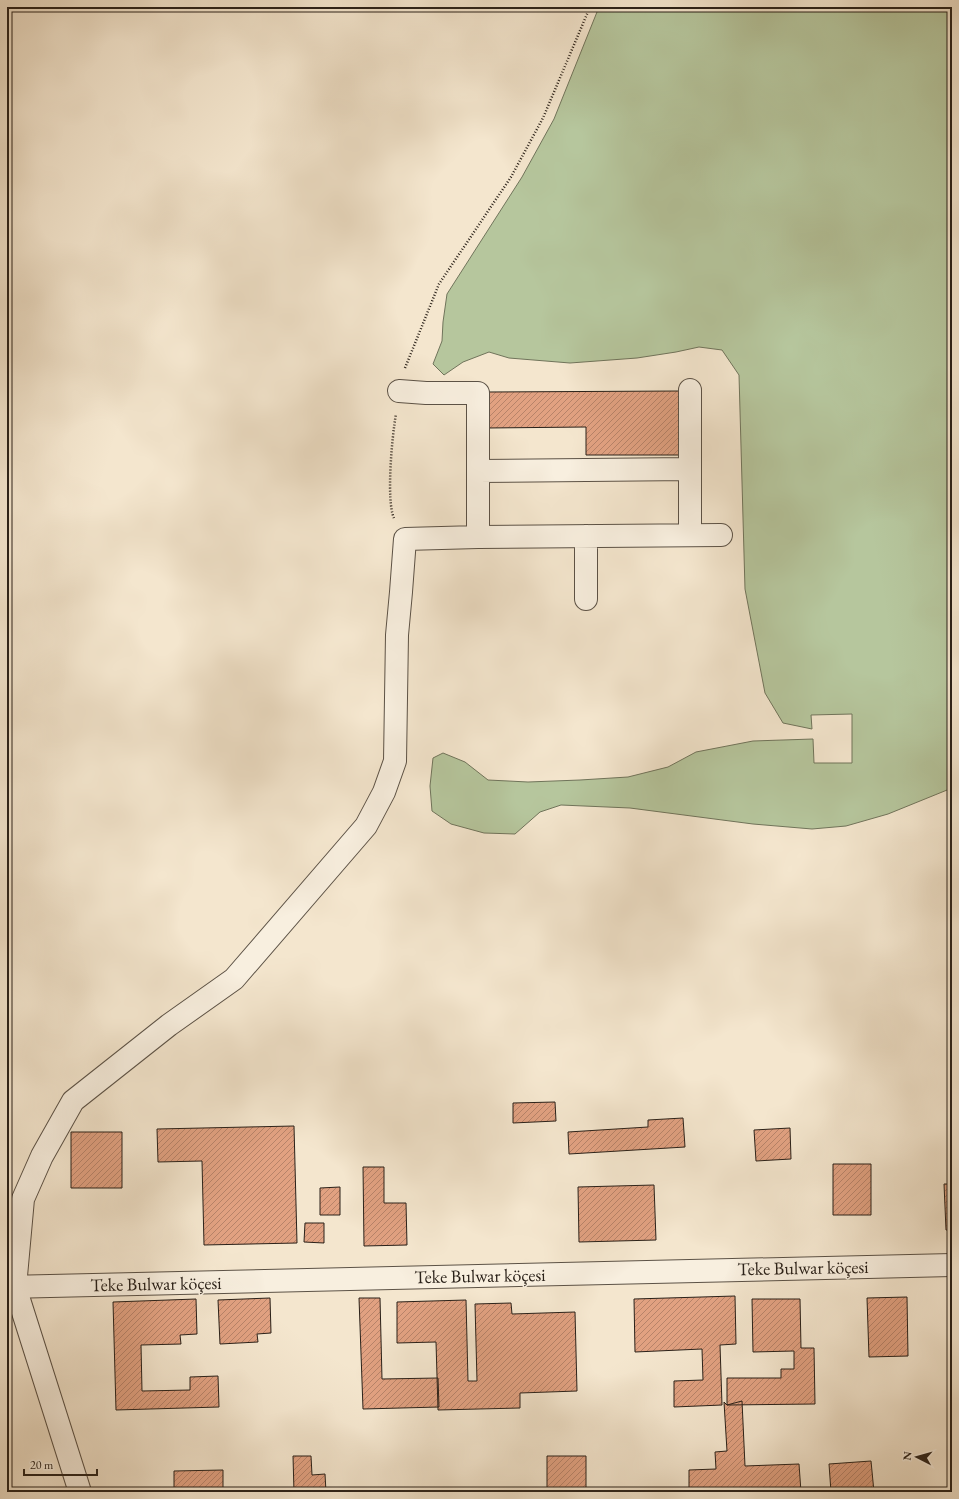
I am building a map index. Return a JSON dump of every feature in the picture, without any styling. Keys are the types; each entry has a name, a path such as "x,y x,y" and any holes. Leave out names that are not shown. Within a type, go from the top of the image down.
{"street":[{"path":"690,390 690,535"},
{"path":"399,391 426,393 478,393 478,537"},
{"path":"478,471 690,469"},
{"path":"80,1492 11,1287 23,1199 42,1156 73,1101 169,1025 234,979 366,826 384,792 396,761 397,635 402,592 405,539 721,535"},
{"path":"586,536 586,599"},
{"name":"Teke Bulwar köçesi","path":"11,1287 952,1265"}],"path":[{"path":"405,539 391,512 390,481 394,428 402,376 439,284 511,177 543,118 590,7"}],"green space":[{"path":"599,7 952,7 952,788 888,814 846,826 812,829 753,824 630,808 561,805 540,812 515,834 484,833 451,824 432,811 430,786 433,758 443,753 465,762 488,780 528,782 628,777 668,767 696,752 753,741 813,739 814,763 852,763 852,714 811,715 812,729 783,723 765,693 745,589 739,375 722,350 699,347 637,358 570,363 509,358 489,352 463,362 444,375 433,364 442,341 447,294 522,177 554,119"}],"building":[{"path":"681,391 681,455 586,455 586,427 488,428 487,392"},
{"path":"555,1102 556,1121 513,1123 513,1103"},
{"path":"683,1118 685,1147 569,1154 568,1132 648,1127 648,1120"},
{"path":"294,1126 297,1243 204,1245 202,1161 158,1162 157,1129"},
{"path":"790,1128 791,1159 756,1161 754,1130"},
{"path":"71,1132 122,1132 122,1188 71,1188"},
{"path":"833,1164 871,1164 871,1215 833,1215"},
{"path":"363,1167 384,1167 384,1203 406,1203 407,1245 364,1246"},
{"path":"944,1184 952,1184 952,1230 946,1230"},
{"path":"654,1185 656,1240 579,1242 578,1187"},
{"path":"340,1187 340,1215 320,1215 320,1188"},
{"path":"305,1223 324,1223 324,1243 304,1242"},
{"path":"735,1296 736,1344 720,1345 722,1405 674,1407 674,1381 703,1380 702,1349 635,1352 634,1299"},
{"path":"907,1297 908,1356 869,1357 867,1298"},
{"path":"270,1298 271,1333 257,1334 258,1342 220,1344 218,1300"},
{"path":"359,1298 380,1298 382,1379 438,1378 439,1407 363,1409"},
{"path":"196,1299 197,1334 180,1335 181,1344 141,1345 142,1391 190,1390 190,1377 218,1376 219,1407 116,1410 113,1302"},
{"path":"752,1299 800,1299 801,1348 814,1348 815,1404 727,1405 727,1378 781,1378 781,1369 794,1369 794,1351 753,1352"},
{"path":"466,1300 468,1381 477,1381 475,1304 511,1303 512,1314 575,1312 577,1391 520,1393 520,1408 438,1410 436,1342 397,1343 397,1302"},
{"path":"742,1401 745,1466 799,1464 801,1492 689,1492 689,1470 716,1469 715,1452 727,1451 724,1402 727,1405"},
{"path":"293,1456 311,1456 312,1475 325,1474 326,1492 294,1492"},
{"path":"547,1456 586,1456 586,1492 547,1492"},
{"path":"871,1461 874,1492 831,1492 829,1464"},
{"path":"223,1470 223,1492 174,1492 174,1471"}]}
